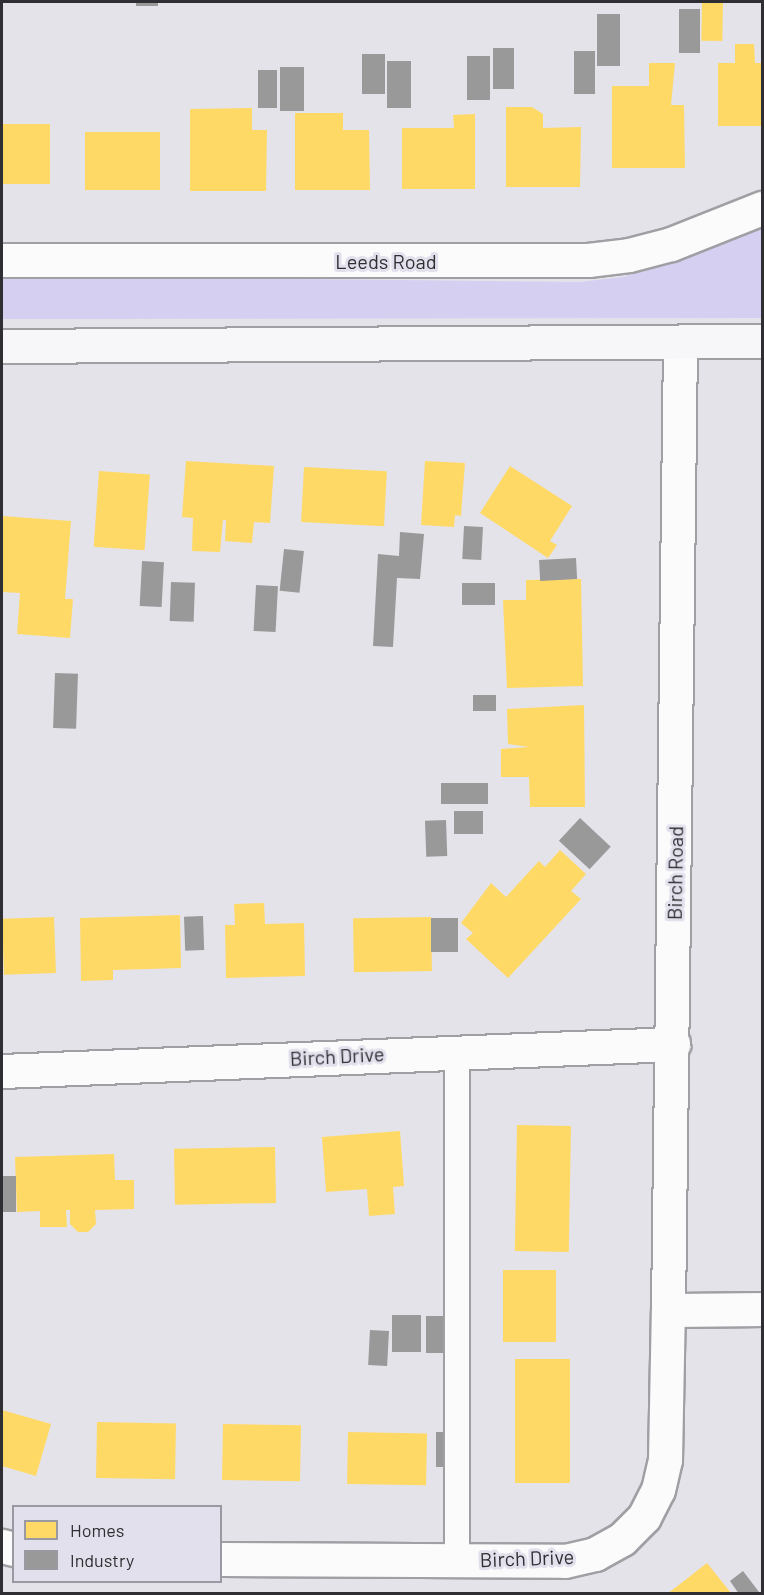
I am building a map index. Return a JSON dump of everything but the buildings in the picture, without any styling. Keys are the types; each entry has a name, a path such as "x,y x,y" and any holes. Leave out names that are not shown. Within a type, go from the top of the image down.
{"main road":[{"path":"2,346 762,341"}],"street":[{"name":"Leeds Road","path":"2,260 588,260 629,255 671,244 762,208"},
{"name":"Birch Road","path":"668,1310 680,342"},
{"name":"Birch Drive","path":"2,1071 673,1044"},
{"path":"668,1310 762,1309"},
{"name":"Birch Drive","path":"222,1558 565,1561 595,1554 622,1539 644,1517 658,1490 665,1460 668,1310"}],"lane":[{"path":"457,1051 457,1560"}],"shaded area":[{"path":"762,228 762,318 2,319 2,276 580,282 622,277 663,266"}]}
